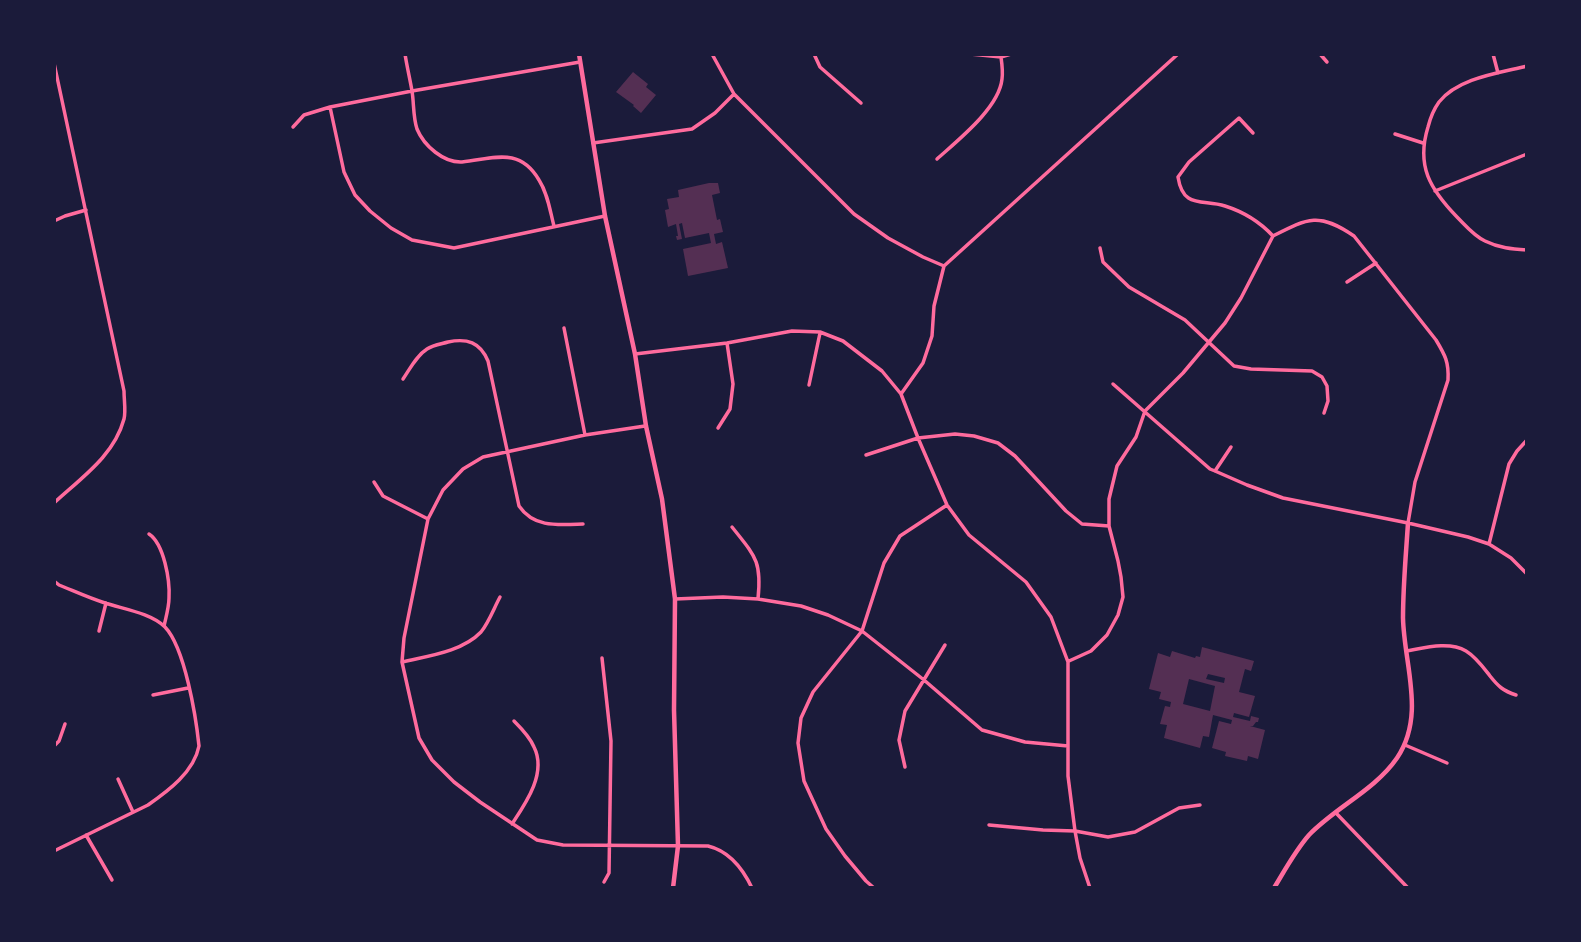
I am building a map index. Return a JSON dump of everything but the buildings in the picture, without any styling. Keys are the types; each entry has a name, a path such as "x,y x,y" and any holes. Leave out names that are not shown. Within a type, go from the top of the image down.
{"street":[{"path":"405,54 417,129 425,142 433,151 460,162 492,156 508,157 529,167 545,191 554,226"},
{"path":"579,54 605,216 635,354 646,426 662,499 675,599 674,710 678,846 673,888"},
{"path":"712,54 734,94 854,214 888,238 944,266"},
{"path":"814,54 820,67 862,103"},
{"path":"970,54 1002,57 1011,54"},
{"path":"901,394 923,363 932,336 934,306 944,266 1178,54"},
{"path":"1320,54 1328,62"},
{"path":"1493,54 1498,74"},
{"path":"937,159 995,100 1002,81 1002,57"},
{"path":"293,127 304,115 330,107 580,62"},
{"path":"54,63 124,391 125,416 115,443 103,458 54,503"},
{"path":"1527,66 1466,83 1452,91 1439,102 1429,121 1423,143 1426,173 1435,191 1476,236 1504,249 1527,250"},
{"path":"54,93 61,90"},
{"path":"593,143 692,129 715,114 734,94"},
{"path":"330,107 344,172 355,195 391,228 412,240 454,248 605,216"},
{"path":"1253,133 1239,118 1189,162 1178,177 1180,191 1189,199 1224,206 1251,217 1273,236"},
{"path":"1395,134 1423,143"},
{"path":"1435,191 1527,154"},
{"path":"54,221 86,210"},
{"path":"1068,662 1091,650 1107,635 1118,615 1123,597 1109,526 1109,499 1117,466 1136,437 1145,411 1184,373 1208,344 1241,298 1273,236 1312,219 1339,226 1354,236 1436,340 1445,356 1448,380 1415,482 1408,523 1403,618 1413,717 1405,745 1381,777 1310,834 1274,888"},
{"path":"1100,248 1103,262 1129,287 1185,320 1234,366 1312,371 1322,377 1328,394 1324,413"},
{"path":"1347,282 1376,263"},
{"path":"564,328 585,435"},
{"path":"635,354 727,343 792,331 820,332 843,341 882,371 901,394 947,505 969,535 1026,582 1052,617 1068,662 1068,776 1080,858 1090,888"},
{"path":"809,385 820,332"},
{"path":"403,379 415,360 426,349 437,345 460,339 475,344 484,351 519,506 524,513 543,524 583,524"},
{"path":"718,428 730,409 733,384 727,343"},
{"path":"1113,384 1210,469 1283,498 1468,537 1489,544 1511,558 1527,574"},
{"path":"646,426 585,435 483,457 463,469 443,490 428,519 404,638 402,662 419,738 432,760 454,782 537,840 563,845 718,848 731,857 752,888"},
{"path":"866,455 918,438 955,434 998,443 1015,456 1066,511 1082,524 1109,526"},
{"path":"1489,544 1509,464 1527,440"},
{"path":"1215,471 1231,447"},
{"path":"374,482 383,496 428,519"},
{"path":"874,888 845,856 826,829 804,780 798,743 800,718 813,692 862,631 884,563 900,536 947,505"},
{"path":"732,527 758,563 758,599"},
{"path":"149,534 157,539 166,565 169,598 164,626"},
{"path":"54,581 106,603 134,610 164,626 177,645 199,746 191,767 158,798 54,851"},
{"path":"402,662 463,645 481,631 500,597"},
{"path":"675,599 758,599 801,606 828,615 862,631 982,730 1024,742 1068,746"},
{"path":"99,631 106,603"},
{"path":"905,767 899,740 905,711 945,645"},
{"path":"1406,651 1434,646 1464,650 1474,657 1502,691 1516,695"},
{"path":"602,658 611,741 609,873 604,882"},
{"path":"153,695 188,688"},
{"path":"512,824 531,795 538,769 536,749 513,720"},
{"path":"54,746 59,741 65,724"},
{"path":"1405,745 1447,762"},
{"path":"118,779 133,813"},
{"path":"989,825 1029,830 1075,831 1108,837 1135,832 1179,808 1200,805"},
{"path":"1336,813 1408,888"},
{"path":"86,835 111,880"}]}
